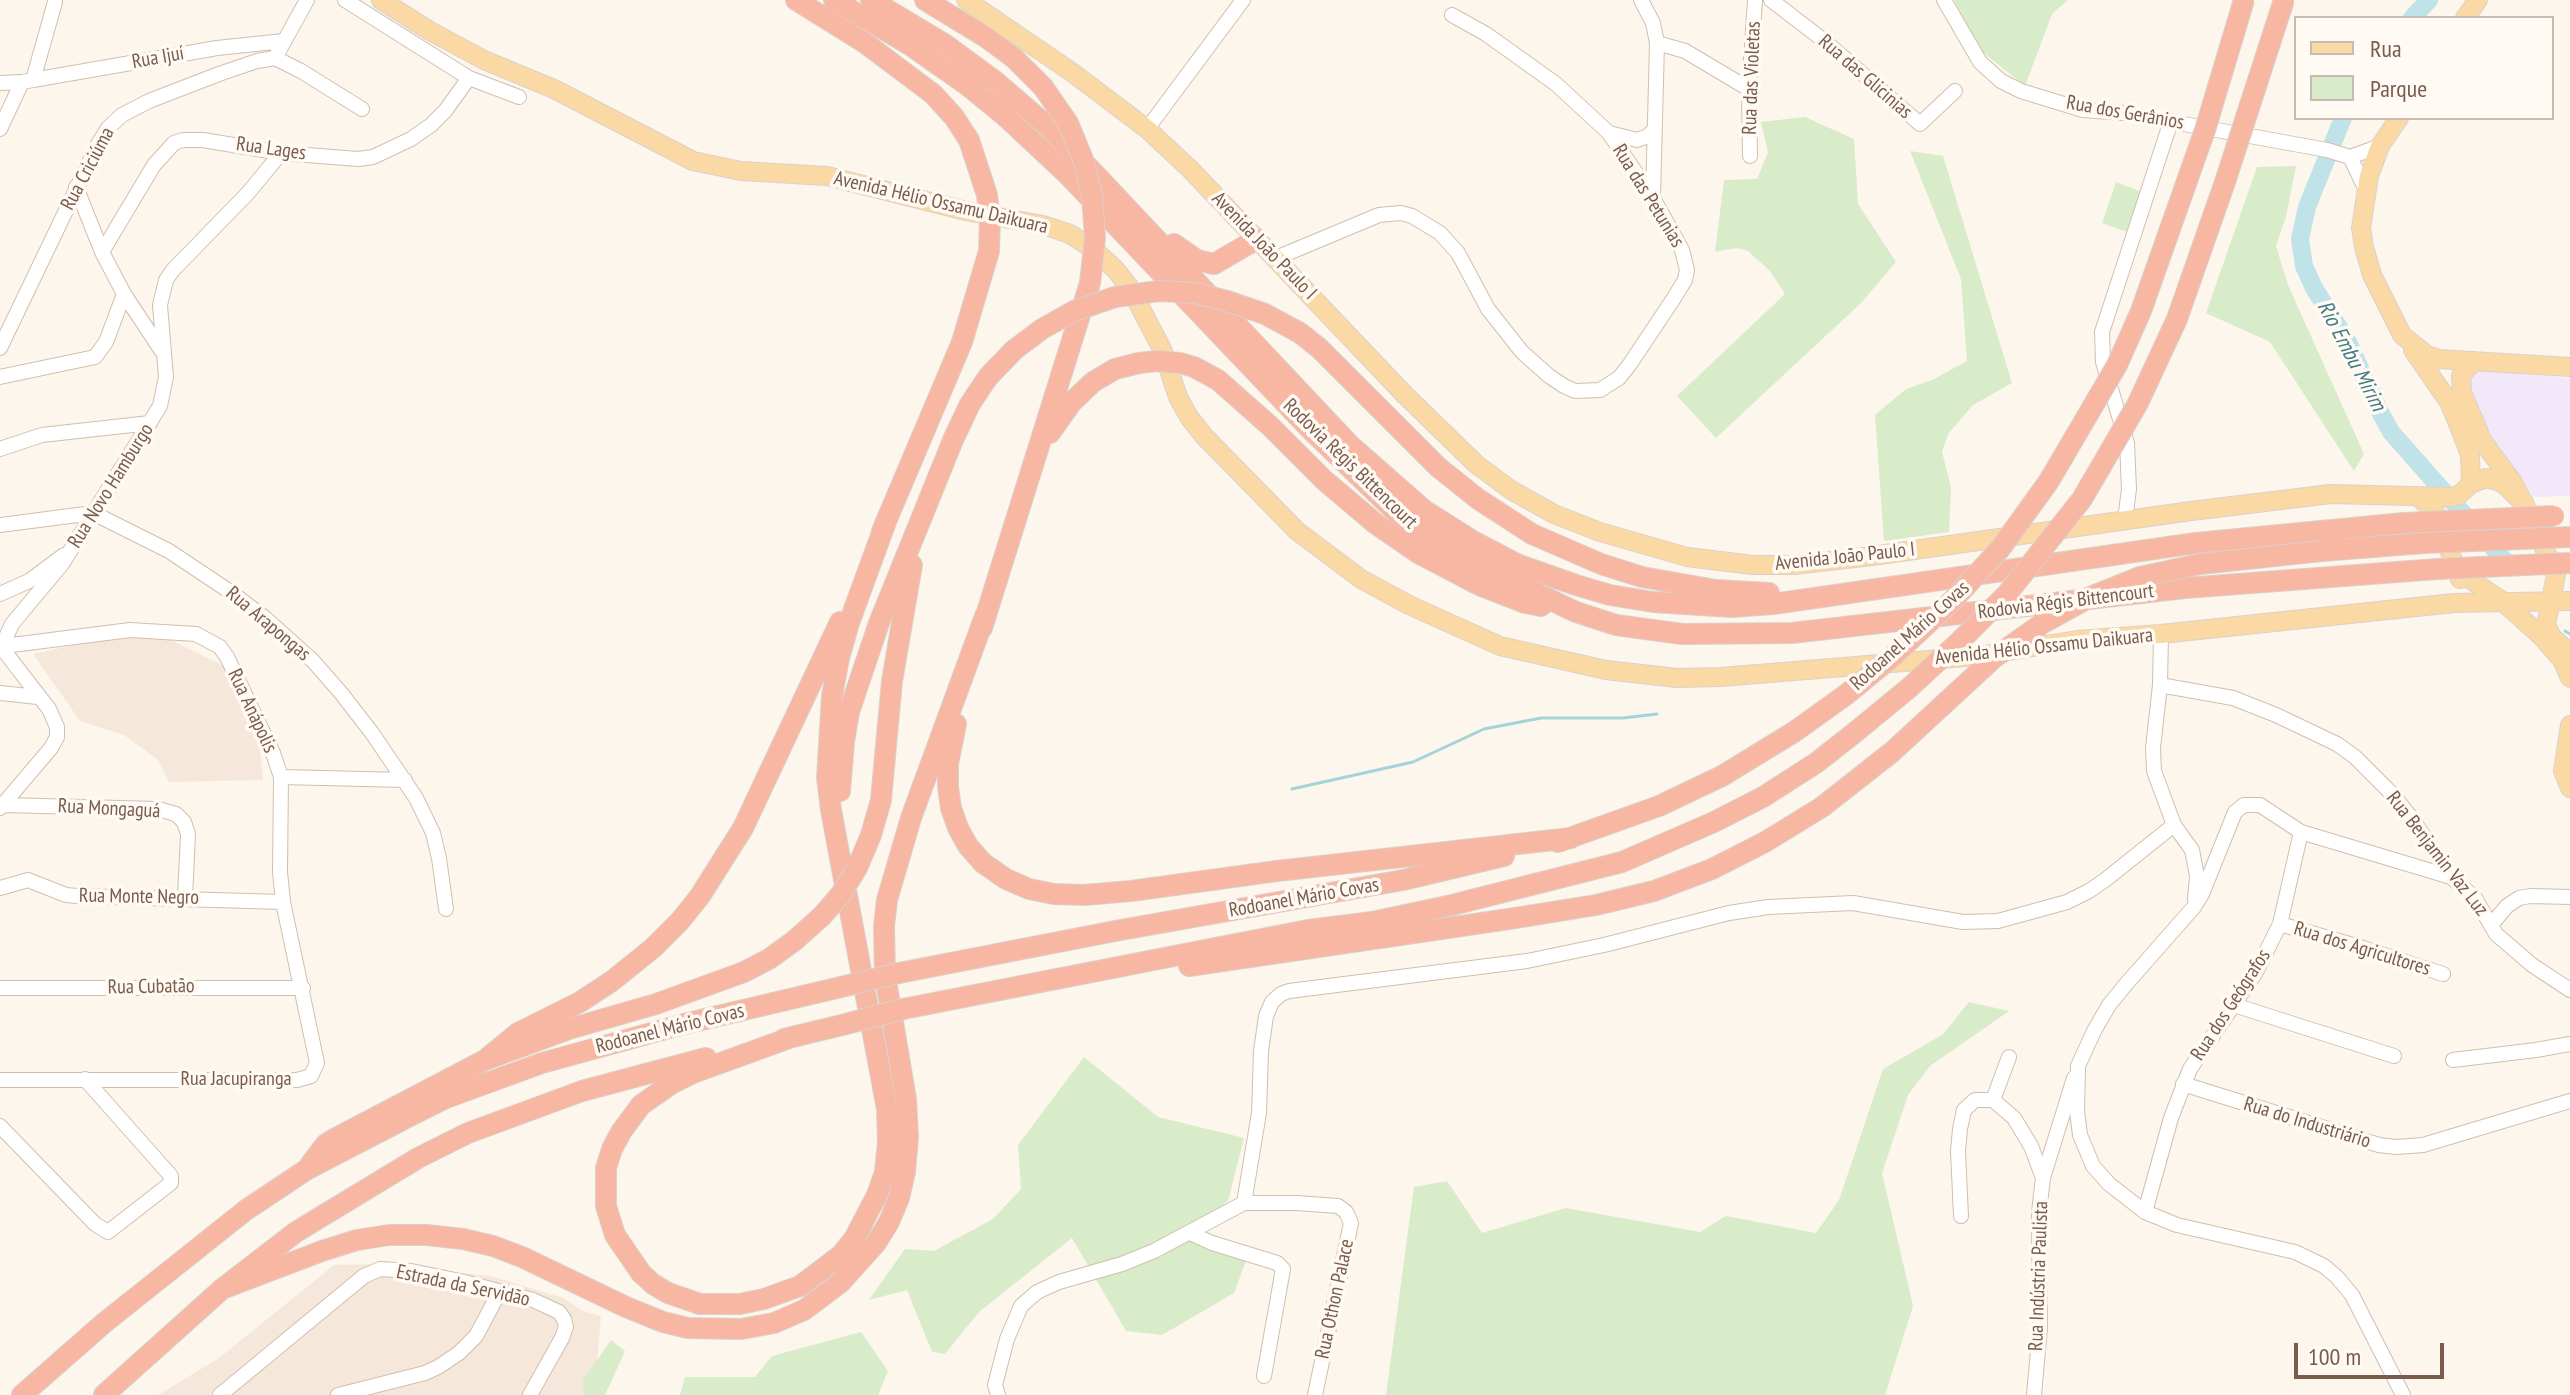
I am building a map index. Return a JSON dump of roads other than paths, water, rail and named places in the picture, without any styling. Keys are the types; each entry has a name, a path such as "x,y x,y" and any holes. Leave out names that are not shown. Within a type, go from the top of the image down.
{"highway":[{"path":"485,1060 518,1033 580,1002 612,981 653,948 700,896 743,828 887,519 962,342 989,251 987,195 969,140 954,117 933,94 865,43 796,0"},
{"name":"Rodovia Régis Bittencourt","path":"834,0 910,45 1005,116 1075,182 1308,427 1399,515 1475,564 1576,612 1616,625 1682,634 1792,633 2185,588 2453,572 2565,575"},
{"name":"Rodovia Régis Bittencourt","path":"871,0 946,45 995,81 1045,124 1350,445 1424,510 1519,565 1576,585 1610,595 1653,602 1732,607 1773,604 2196,543 2404,523 2562,516"},
{"path":"925,0 1014,58 1043,87 1068,123 1084,162 1092,196 1095,238 1090,283 985,616 954,732 948,764 950,797 958,828 968,846 983,863 1006,879 1029,889 1084,895 1571,838"},
{"name":"Rodoanel Mário Covas","path":"22,1395 182,1259 246,1210 306,1170 446,1098 542,1063 684,1024 899,973 1086,936 1403,880 1571,838 1659,806 1722,776 1794,732 1892,657 1954,599 2000,549 2049,481 2117,365 2141,311 2205,130 2244,0"},
{"name":"Rodoanel Mário Covas","path":"104,1395 222,1289 328,1211 418,1158 468,1133 595,1087 903,1009 1452,905 1622,862 1763,797 1816,763 1853,734 1961,640 2007,594 2082,499 2138,403 2177,319 2284,0"},
{"path":"1094,173 1197,260 1214,264 1257,239"},
{"path":"795,1036 671,1084 641,1105 612,1149 606,1168 606,1206 615,1235 641,1273 668,1293 700,1304 729,1304 764,1299 800,1286 841,1255 854,1239 877,1195 885,1172 887,1109 839,819 840,781 849,712 879,623 947,452 970,404 988,377 1014,350 1074,311 1115,297 1159,291 1195,293 1265,314 1300,333 1319,348 1438,467 1478,499 1546,541 1601,564 1675,583 1758,593 1845,593"},
{"path":"1036,453 1072,402 1093,382 1115,369 1158,361 1194,367 1218,380 1324,480 1376,524 1418,553 1479,585 1525,603 1576,612"},
{"path":"306,1170 326,1144 485,1060 744,972 769,959 822,916 841,894 849,866 871,835 881,800 892,681 904,602 924,510"},
{"path":"849,866 831,810 827,778 832,696 849,623 887,519"},
{"path":"1046,982 1241,959 1596,905 1654,891 1712,869 1765,842 1822,807 1892,752 1995,657 2043,623 2090,597 2140,577 2200,564 2322,551 2570,537"},
{"path":"222,1289 322,1251 357,1240 389,1235 427,1235 493,1246 626,1307 688,1328 741,1329 774,1323 804,1310 840,1283 876,1243 889,1222 905,1172 908,1137 906,1099 885,975 887,900 911,818 985,616"}],"main road":[{"name":"Avenida Hélio Ossamu Daikuara","path":"381,0 484,60 554,89 693,161 741,171 827,176 966,211 1043,225 1070,234 1104,259 1130,288 1162,349 1178,397 1189,417 1297,531 1361,579 1409,605 1500,646 1606,670 1677,678 1721,677 1978,656 2077,640 2454,603 2559,601"},
{"name":"Avenida João Paulo I","path":"966,0 1073,73 1147,129 1190,169 1405,395 1476,464 1511,490 1554,514 1629,542 1720,562 1794,565 2331,494 2449,497 2486,478 2498,481 2525,505"},
{"path":"2398,120 2380,146 2366,190 2361,228 2372,275 2402,335 2449,402 2470,455 2449,497 2453,572 2463,588 2454,603"},
{"path":"2402,335 2427,355 2438,359 2570,367"},
{"path":"2474,361 2461,376 2462,392 2483,442 2512,481 2565,575 2559,601 2543,627"},
{"path":"2453,572 2543,627 2570,678"},
{"path":"2453,572 2559,601"},
{"path":"2543,627 2546,625 2548,632 2570,653"},
{"path":"2570,725 2563,771 2570,788"}],"street":[{"path":"307,0 275,58 362,109"},
{"path":"345,0 469,78 519,97"},
{"path":"1147,129 1243,0"},
{"path":"1641,0 1653,23 1657,43 1653,198"},
{"name":"Rua das Violetas","path":"1750,156 1749,89 1755,0"},
{"name":"Rua das Glicinias","path":"1771,0 1827,43 1920,124 1955,91"},
{"name":"Rua dos Gerânios","path":"1944,0 1980,62 2001,81 2021,91 2083,110 2171,121 2347,156"},
{"path":"0,129 27,81 55,1"},
{"name":"Rua das Petunias","path":"1276,258 1379,215 1401,213 1412,216 1440,233 1458,253 1488,309 1522,352 1549,376 1575,391 1600,390 1619,378 1630,364 1685,280 1687,270 1682,250 1653,198 1609,133 1556,84 1486,34 1452,15"},
{"path":"421,48 430,31"},
{"name":"Rua Ijuí","path":"0,83 217,48 284,41"},
{"path":"1657,43 1685,51 1749,89"},
{"name":"Rua Criciúma","path":"0,348 76,187 108,128 122,115 149,101 219,74 275,58"},
{"name":"Rua Lages","path":"102,252 154,165 174,143 203,140 281,153 358,159 387,152 431,125 469,78"},
{"path":"2125,520 2129,489 2128,452 2103,362 2102,332 2171,121"},
{"path":"1609,133 1637,140 1655,129"},
{"path":"2366,190 2347,156 2380,146"},
{"name":"Rua Novo Hamburgo","path":"4,646 12,624 53,577 71,550 150,423 164,394 166,377 160,305 166,280 281,153"},
{"path":"76,187 102,252 124,294 163,354"},
{"path":"0,377 95,357 106,342 124,294"},
{"path":"0,449 42,435 150,423"},
{"path":"0,525 93,513"},
{"name":"Rua Arapongas","path":"93,513 169,551 232,593 313,661 341,693 405,780 426,816 439,858 446,909"},
{"path":"0,594 29,581 71,550"},
{"name":"Rua Anápolis","path":"4,646 130,630 196,634 210,640 227,657 273,753 281,777 405,780"},
{"path":"2161,634 2154,771 2174,825 2192,850 2197,876 2194,907"},
{"path":"1,806 57,737 55,717 11,663 4,646"},
{"name":"Rua Benjamin Vaz Luz","path":"2160,685 2233,698 2337,744 2355,757 2394,796 2451,877 2475,898 2496,934 2570,990"},
{"path":"0,693 38,697"},
{"name":"Rua Jacupiranga","path":"0,1080 306,1078 315,1071 317,1063 303,988 283,902 280,872 281,777"},
{"path":"2194,907 2235,812 2248,804 2260,805 2301,832 2451,877"},
{"name":"Rua Mongaguá","path":"1,806 145,808 176,814 184,822 188,834 185,897"},
{"path":"992,1392 1016,1316 1037,1292 1059,1282 1122,1264 1190,1233 1244,1203 1259,1113 1261,1051 1266,1016 1272,1002 1281,994 1527,961 1729,913 1768,907 1853,903 1963,922 1998,921 2067,902 2089,891 2174,825"},
{"name":"Rua dos Geógrafos","path":"2145,1212 2183,1084 2200,1053 2256,972 2280,924 2301,832"},
{"name":"Rua Monte Negro","path":"0,888 28,880 66,895 77,896 283,902"},
{"path":"2491,925 2507,906 2519,898 2570,897"},
{"name":"Rua Indústria Paulista","path":"2034,1395 2040,1328 2038,1259 2043,1178 2078,1066 2109,1005 2194,907"},
{"name":"Rua dos Agricultores","path":"2280,924 2443,974"},
{"name":"Rua Cubatão","path":"0,988 303,988"},
{"path":"2234,1005 2394,1056"},
{"path":"2453,1060 2570,1044"},
{"path":"1993,1100 2009,1057"},
{"path":"2078,1066 2080,1135 2093,1166 2109,1184 2145,1212 2177,1225 2295,1252 2324,1266 2352,1295 2403,1395"},
{"path":"0,1126 95,1224 108,1232 171,1183 170,1173 85,1079"},
{"name":"Rua do Industriário","path":"2183,1084 2379,1145 2396,1147 2423,1145 2570,1101"},
{"path":"1961,1216 1958,1151 1964,1110 1975,1100 1993,1100 2014,1118 2024,1132 2043,1178"},
{"name":"Rua Othon Palace","path":"1244,1203 1329,1204 1343,1208 1351,1223 1315,1395"},
{"path":"1190,1233 1277,1263 1283,1269 1264,1376"},
{"name":"Estrada da Servidão","path":"220,1395 372,1271 380,1269 411,1271 500,1291 548,1306 564,1319 566,1327 562,1338 530,1395"},
{"path":"338,1395 438,1367 459,1353 476,1336 500,1291"}],"waterway":[{"name":"Rio Embu Mirim","path":"2414,16 2429,0"},
{"name":"Rio Embu Mirim","path":"2342,120 2307,207 2300,239 2304,266 2348,342 2391,432 2505,561"},
{"name":"Rio Embu Mirim","path":"2565,631 2570,634"},
{"path":"1292,789 1413,762 1484,729 1541,718 1623,718 1657,714"}]}
